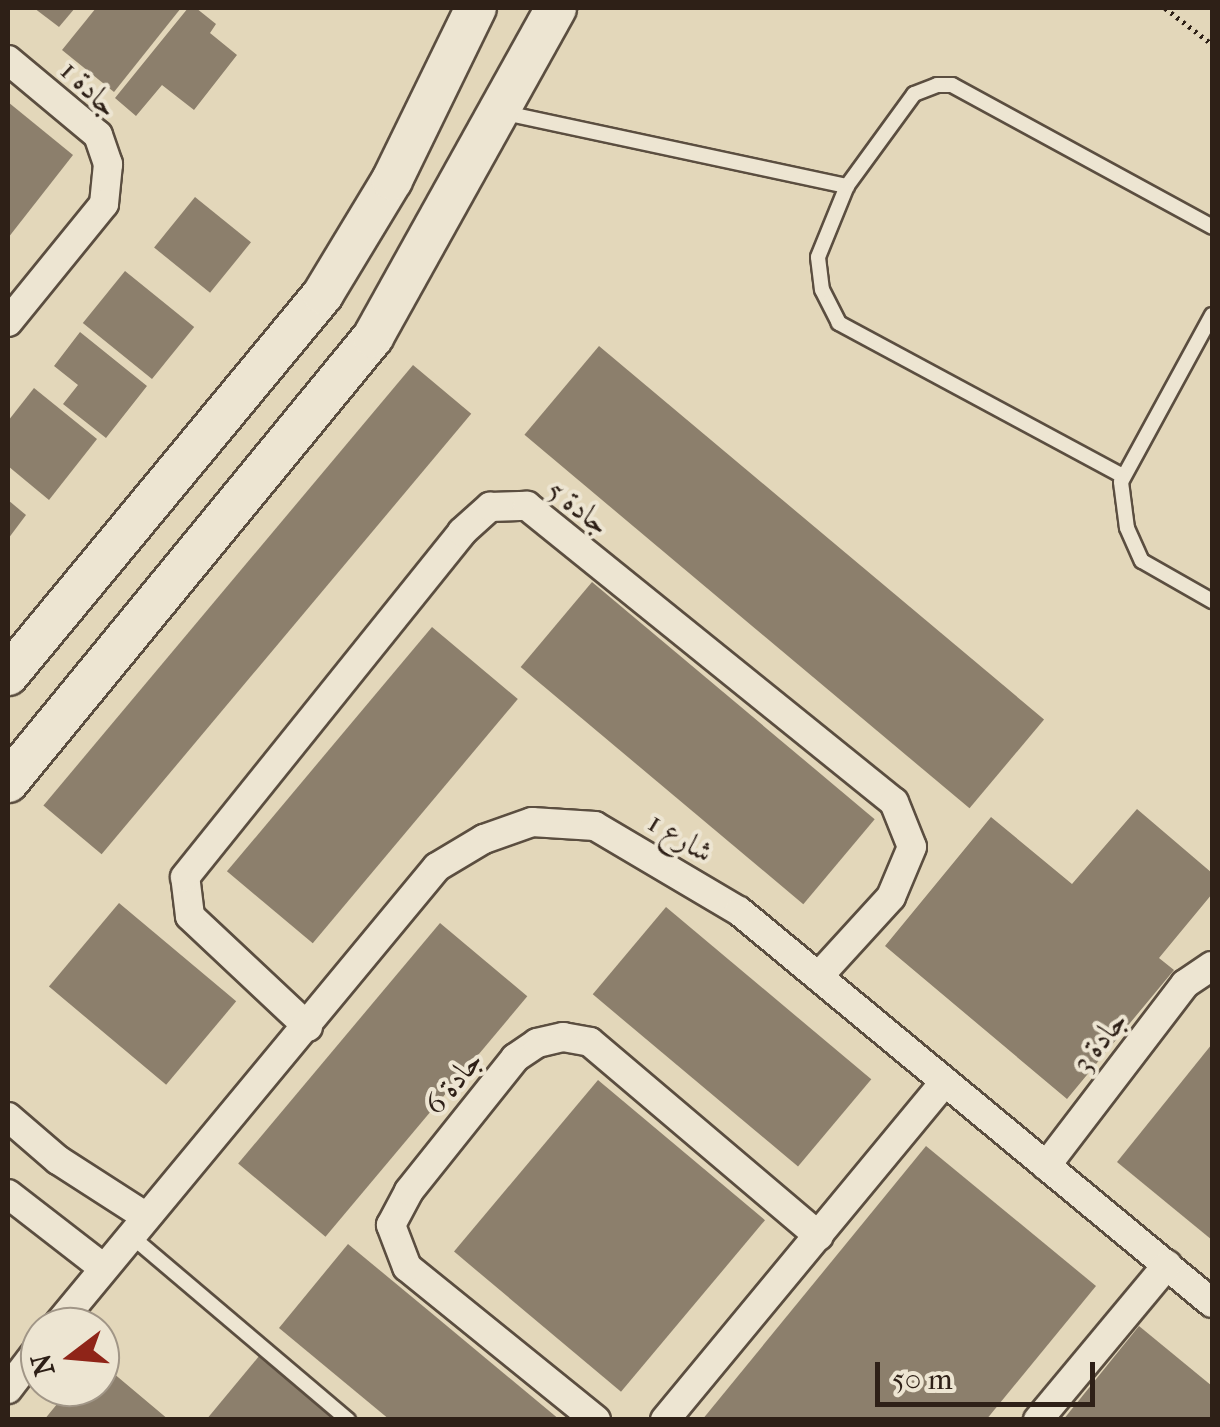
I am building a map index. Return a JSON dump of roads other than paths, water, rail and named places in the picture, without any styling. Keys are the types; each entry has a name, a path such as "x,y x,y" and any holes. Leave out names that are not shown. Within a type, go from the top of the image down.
{"street":[{"path":"8,675 323,294 392,180 476,8"},
{"path":"8,782 374,337 556,8"},
{"name":"جادة 1","path":"8,60 98,134 108,164 104,204 8,322"},
{"name":"جادة 5","path":"308,1026 190,916 185,877 462,532 490,507 527,506 894,802 912,848 891,897 818,977"},
{"path":"125,533 128,562 143,578 174,578"},
{"path":"40,637 77,613 90,609 101,613 110,638 91,679"},
{"name":"شارع 1","path":"71,1307 437,867 484,840 532,822 596,826 739,911 1212,1303"},
{"name":"جادة 3","path":"1046,1166 1185,984 1212,966"},
{"name":"جادة 6","path":"596,1420 407,1267 391,1225 409,1191 516,1058 536,1043 563,1037 590,1042 820,1236"},
{"path":"665,1420 945,1082"},
{"path":"8,1116 137,1225"},
{"path":"8,1194 102,1267"},
{"path":"1038,1420 1167,1265"}],"lane":[{"path":"1123,476 839,323 822,290 818,258 847,186 914,94 952,85 1212,227"},
{"path":"500,112 847,186"},
{"path":"1212,315 1123,476 1127,528 1142,561 1212,601"},
{"path":"137,1225 348,1420"}]}
